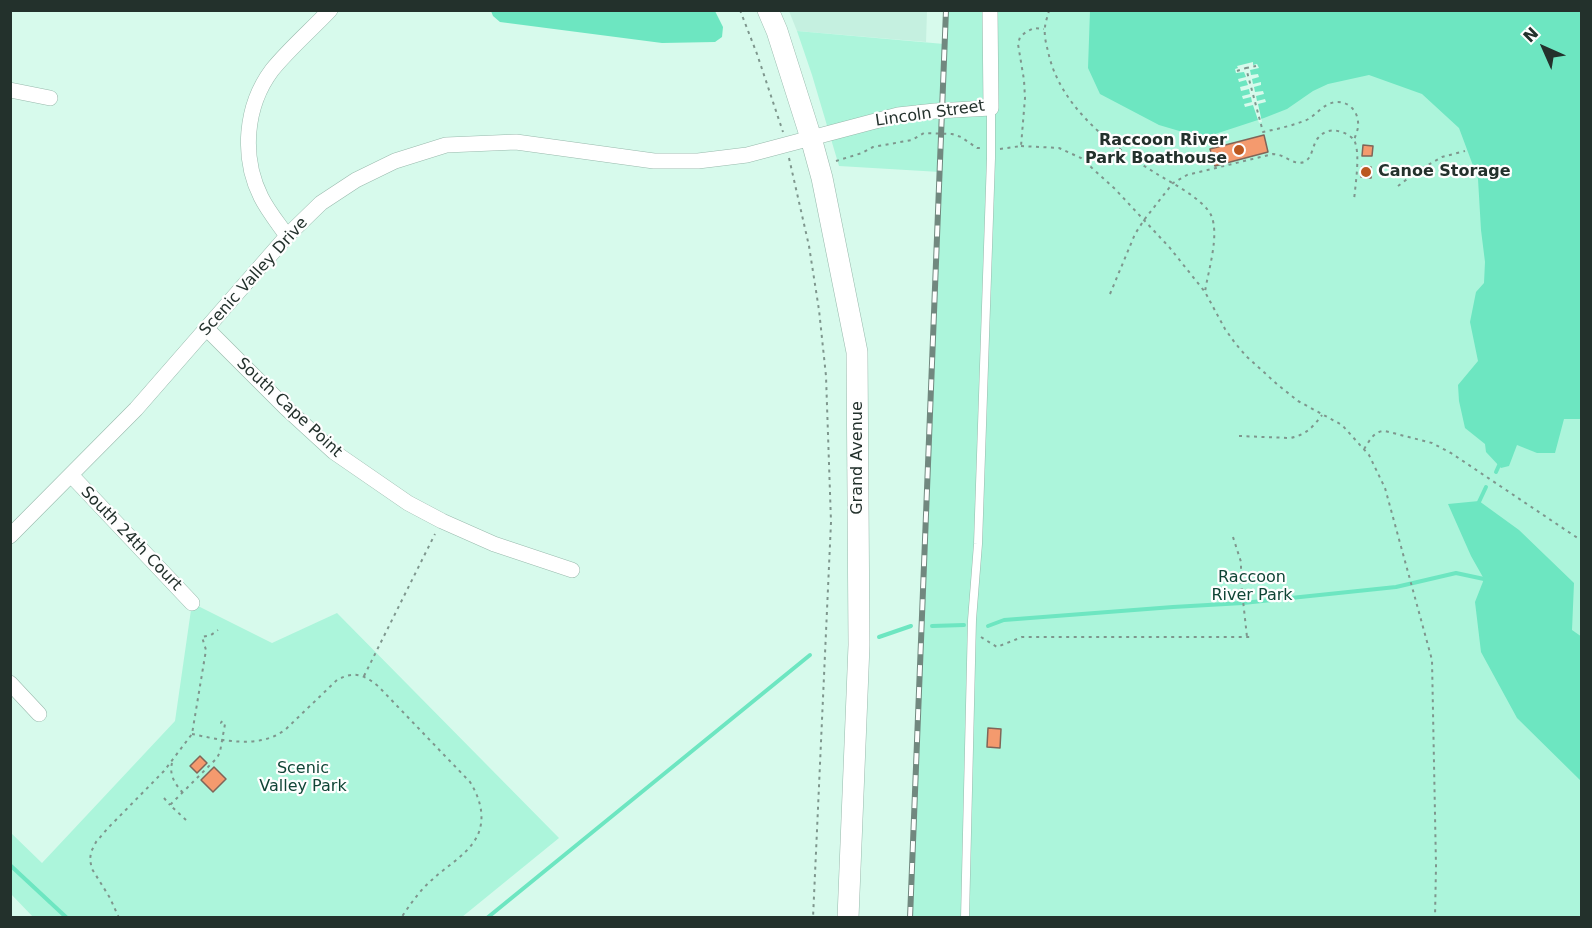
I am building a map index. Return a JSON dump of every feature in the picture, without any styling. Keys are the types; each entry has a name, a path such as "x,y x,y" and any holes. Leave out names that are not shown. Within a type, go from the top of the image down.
{"main road":[{"name":"Grand Avenue","path":"768,10 777,31 811,138 826,195 857,351 859,645 848,918"}],"street":[{"path":"287,236 262,199 254,180 249,159 249,124 261,89 271,72 330,10"},
{"name":"Lincoln Street","path":"811,138 898,115 992,108 990,10"},
{"path":"10,90 50,98"},
{"name":"Scenic Valley Drive","path":"10,536 136,409 287,236 321,203 356,180 395,161 446,145 516,142 654,161 699,160 747,155 811,138"},
{"name":"South Cape Point","path":"207,329 334,452 408,503 494,544 572,570"},
{"name":"South 24th Court","path":"71,475 192,603"},
{"path":"10,682 39,714"}],"lane":[{"path":"965,918 972,631 978,544 992,108"}],"path":[{"path":"740,10 782,130"},
{"path":"1049,10 1044,29 1054,73 1083,115 1106,138 1138,162 1173,183 1210,213 1215,228 1205,292"},
{"path":"1237,71 1256,66"},
{"path":"1246,68 1263,132 1307,120 1328,104 1337,101 1346,102 1353,109 1359,125 1354,140 1357,157 1354,201"},
{"path":"1110,294 1135,234 1173,183 1188,175 1273,154 1280,154 1296,162 1303,162 1311,154 1316,139 1329,130 1344,132 1354,140"},
{"path":"1021,146 1059,148 1081,158 1115,189 1170,248 1205,292 1225,329 1246,356 1292,396 1342,425 1370,455 1385,488 1432,660 1435,918"},
{"path":"1398,186 1419,170 1442,157 1465,151"},
{"path":"789,160 809,246 819,310 826,376 831,522 813,918"},
{"path":"793,173 800,171"},
{"path":"1239,436 1290,438 1311,429 1322,415"},
{"path":"1364,449 1379,431 1432,443 1451,453 1581,541"},
{"path":"364,676 442,521"},
{"path":"1233,537 1241,562 1247,637"},
{"path":"118,918 110,898 92,869 91,852 96,842 146,791 192,734 206,650 202,637 218,630"},
{"path":"972,631 997,647 1022,637 1252,637"},
{"path":"192,734 222,741 264,740 279,735 337,680 347,675 364,676 378,686 470,782 481,803 482,819 473,843 420,891 401,918"},
{"path":"171,805 217,758 225,724 221,723 222,721"},
{"path":"173,759 172,778 183,793"},
{"path":"164,798 186,820"}],"shaded area":[{"path":"491,11 715,11 723,27 722,37 715,42 662,43 500,22"},
{"path":"789,11 927,11 926,42 797,31"},
{"path":"1090,11 1581,11 1581,419 1564,419 1555,453 1537,453 1517,445 1509,466 1501,468 1486,452 1485,444 1465,428 1458,385 1478,361 1470,322 1476,292 1484,283 1485,262 1478,179 1459,128 1422,94 1369,75 1328,84 1313,91 1287,109 1203,138 1159,125 1100,94 1088,68"},
{"path":"1479,501 1519,530 1574,583 1572,630 1582,637 1581,781 1517,718 1481,652 1475,602 1484,579 1448,504"}],"green space":[{"name":"Raccoon River Park","path":"946,11 1581,11 1581,917 910,917 940,172 839,166 797,31 944,44"},
{"name":"Scenic Valley Park","path":"192,603 272,643 337,613 559,838 462,917 34,918 11,894 10,832 42,863 175,721"}],"pier":[{"path":"1253,62 1253,65 1257,64 1259,68 1250,70 1251,75 1258,74 1259,77 1252,79 1253,84 1261,82 1261,85 1254,87 1255,92 1263,91 1264,94 1256,96 1257,101 1265,99 1266,102 1258,104 1262,122 1259,123 1253,105 1245,107 1244,104 1252,102 1251,97 1243,99 1242,96 1250,94 1249,89 1241,91 1240,87 1248,85 1246,80 1239,82 1238,79 1246,77 1244,72 1236,73 1235,69 1238,68 1237,66"}],"building":[{"name":"Raccoon River Park Boathouse","path":"1264,135 1268,152 1215,166 1210,149"},
{"name":"Canoe Storage","path":"1363,145 1373,146 1372,156 1362,156"},
{"name":"Canoe Storage","path":"1362,167 1371,167 1371,178 1361,177"},
{"path":"988,728 1001,729 1000,748 987,747"},
{"path":"200,756 207,763 197,773 190,766"},
{"path":"214,767 226,779 213,792 201,780"}],"waterway":[{"path":"1496,472 1501,461"},
{"path":"1478,504 1486,487"},
{"path":"988,626 1004,620 1243,603 1396,587 1456,573 1484,579 1488,575"},
{"path":"932,626 964,625"},
{"path":"879,637 911,626"},
{"path":"487,918 810,655"},
{"path":"10,865 67,918"}],"railway":[{"path":"910,918 946,10"}],"place":[{"name":"Raccoon River Park Boathouse","path":"1239,150"},
{"name":"Canoe Storage","path":"1366,172"}]}
